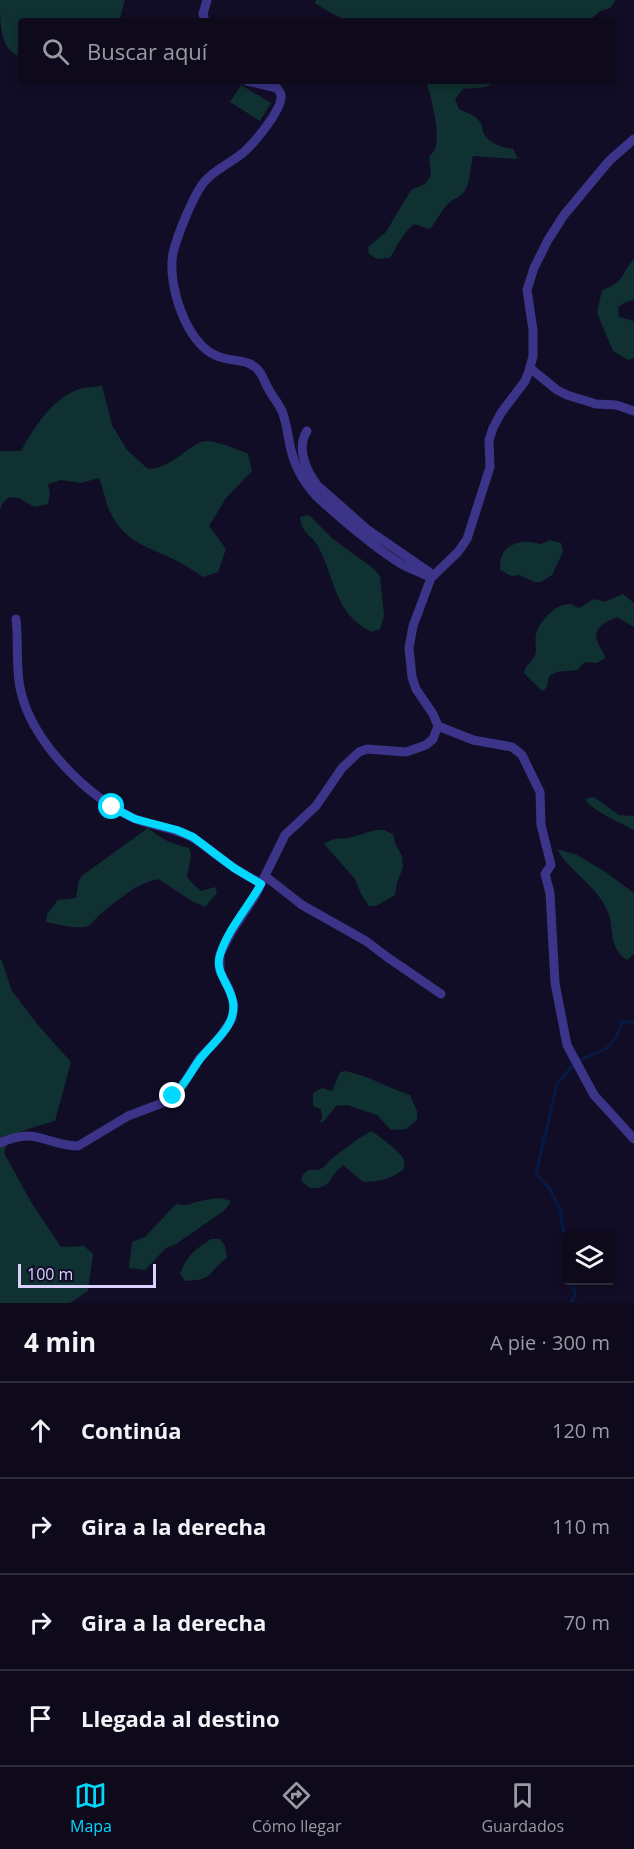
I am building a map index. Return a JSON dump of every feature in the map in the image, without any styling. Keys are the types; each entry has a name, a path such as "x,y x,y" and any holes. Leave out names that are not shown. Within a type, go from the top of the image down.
{"street":[{"path":"204,18 207,0"},
{"path":"260,84 277,88 281,96 280,103 271,120 249,148 204,183 184,224 174,253 171,274 187,327 200,344 214,355 249,362 260,372 283,414 291,452 309,489 380,550 404,566 432,577"},
{"path":"0,1143 23,1135 38,1136 69,1146 78,1146 128,1116 165,1102 180,1089 232,1019 234,1005 220,971 220,954 263,880 285,835 316,806 335,777 359,752 368,749 395,753 416,749 433,739 438,726 433,714 416,689 410,666 409,648 412,626 432,577 458,552 467,539 490,467 489,441 493,428 501,413 525,381 530,368 533,330 527,291 534,268 564,215 609,161 634,139"},
{"path":"530,368 557,390 567,395 596,404 625,407 634,411"},
{"path":"307,431 303,442 303,455 311,477 317,485 368,530 432,577"},
{"path":"16,619 19,682 28,714 48,747 83,784 112,807 135,819 177,830 193,837 234,868 263,880 366,941 441,994"},
{"path":"438,726 473,740 512,747 522,755 537,784 541,798 542,833 551,865 545,874 550,893 555,983 567,1046 594,1095 634,1139"}],"green space":[{"path":"0,0 125,0 120,18 18,18 18,56 9,49 1,27"},
{"path":"316,0 615,1 610,8 600,11 592,18 342,18 315,3"},
{"path":"427,84 492,84 486,87 463,89 455,99 459,109 478,120 483,132 492,142 513,149 518,159 473,156 466,189 450,202 430,229 414,224 403,236 390,258 377,259 369,254 368,247 386,232 411,190 425,184 431,175 429,157 435,149 437,134"},
{"path":"241,85 271,103 260,121 230,102"},
{"path":"634,258 634,300 618,307 619,317 634,321 634,358 628,360 613,351 597,313 602,290 618,281"},
{"path":"102,386 112,425 127,450 148,469 158,468 174,460 200,442 222,444 248,454 252,471 226,498 209,526 226,549 218,572 203,577 129,536 115,521 109,510 99,478 81,483 61,480 48,484 50,493 48,504 34,507 19,498 9,497 0,510 0,451 21,451 43,417 65,396 80,389"},
{"path":"309,515 333,539 373,568 380,576 384,616 380,629 372,632 360,625 343,606 319,548 301,523 300,517"},
{"path":"550,540 561,543 563,552 552,575 541,582 535,582 519,575 511,576 500,570 501,558 510,546 528,542 541,544"},
{"path":"623,594 634,603 634,627 617,617 599,628 596,635 597,640 605,658 597,663 585,662 577,670 557,672 549,676 547,687 542,691 524,673 535,654 538,629 544,619 554,610 570,604 579,608 594,599 604,602"},
{"path":"594,797 619,815 634,816 634,830 600,812 585,799"},
{"path":"148,828 167,841 189,848 191,855 187,877 201,891 215,887 217,893 205,907 158,879 128,892 88,926 73,927 46,922 47,914 58,900 76,898 79,880 83,875"},
{"path":"384,830 393,834 402,856 403,868 395,895 376,906 369,906 355,879 324,844 334,839"},
{"path":"557,849 577,855 634,893 634,954 627,960 616,948 608,913 600,898"},
{"path":"0,959 12,991 71,1062 55,1121 10,1136 4,1153 31,1202 61,1247 84,1246 93,1254 88,1291 70,1303 0,1303"},
{"path":"340,1072 362,1075 410,1095 417,1111 417,1120 406,1129 391,1130 377,1115 347,1105 336,1106 320,1123 321,1109 313,1106 313,1093 322,1088 332,1091"},
{"path":"371,1131 402,1157 403,1170 384,1179 363,1182 343,1165 323,1187 310,1188 301,1181 308,1170 318,1170 324,1167 330,1160"},
{"path":"221,1198 231,1201 225,1210 176,1244 166,1248 145,1270 129,1268 132,1242 145,1237 176,1204 187,1205"},
{"path":"211,1239 220,1239 225,1246 227,1258 206,1277 185,1281 180,1274 188,1258"}],"waterway":[{"path":"563,1231 560,1210 550,1189 536,1174 557,1084 576,1062 607,1048 616,1038 622,1022 634,1022"},
{"path":"571,1303 575,1295 573,1285"}],"route":[{"path":"112,807 135,819 177,830 193,837 234,868 261,884 220,954 220,971 234,1005 232,1019 173,1096"}]}
